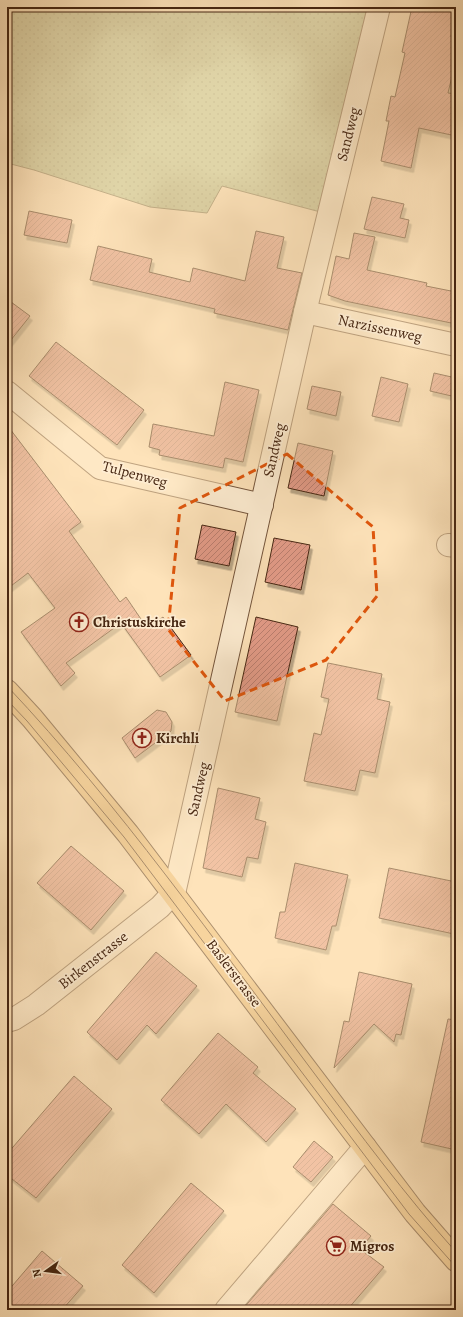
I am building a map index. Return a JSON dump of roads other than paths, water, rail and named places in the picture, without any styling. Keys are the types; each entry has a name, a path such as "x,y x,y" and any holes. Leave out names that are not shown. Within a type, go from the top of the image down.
{"main road":[{"name":"Baslerstrasse","path":"7,691 32,718 174,893 364,1147 415,1213 456,1260"}],"street":[{"name":"Sandweg","path":"174,893 305,312 379,7"},
{"name":"Narzissenweg","path":"305,312 456,344"},
{"name":"Tulpenweg","path":"7,392 100,468 262,505"},
{"name":"Birkenstrasse","path":"7,1021 36,1005 160,908 174,893"},
{"path":"226,1310 364,1147"}],"tram line":[{"path":"7,686 49,732 128,826 366,1141 419,1209 456,1252"},
{"path":"7,700 27,721 124,837 409,1214 456,1267"}],"place":[{"name":"Christuskirche","path":"79,622"},
{"name":"Kirchli","path":"142,738"},
{"name":"Migros","path":"336,1246"}]}
